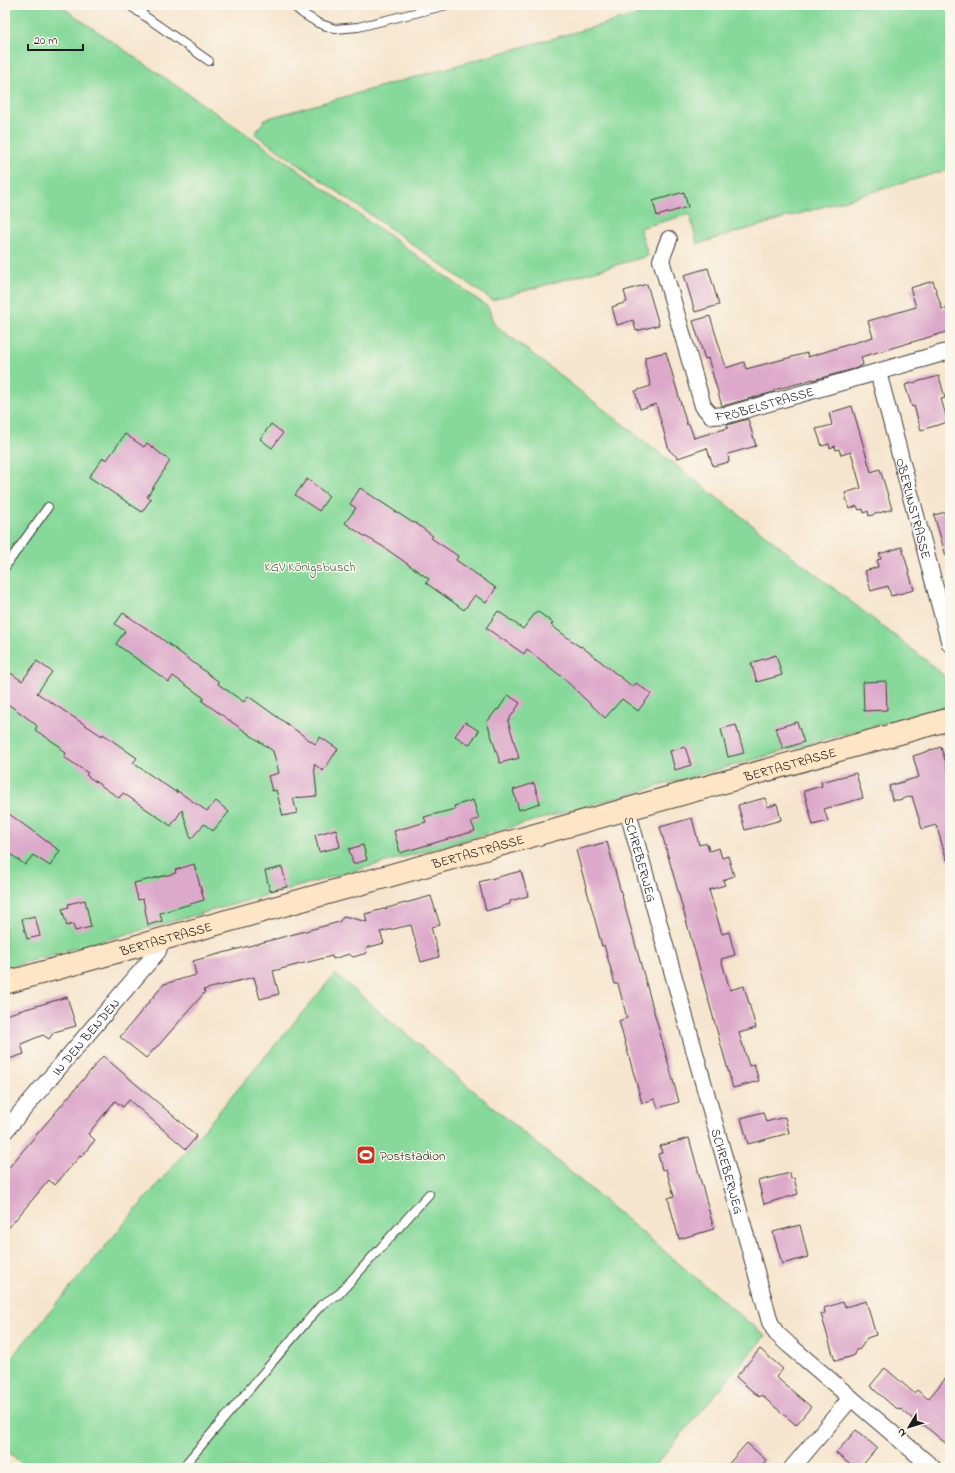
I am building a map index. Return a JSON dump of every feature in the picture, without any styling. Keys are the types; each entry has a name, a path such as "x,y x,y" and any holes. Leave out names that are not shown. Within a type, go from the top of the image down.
{"street":[{"name":"FRÖBELSTRASSE","path":"669,239 662,260 703,406 712,416 727,415 950,351"},
{"name":"OBERLINSTRASSE","path":"878,372 950,644"},
{"name":"BERTASTRASSE","path":"5,983 950,718"},
{"name":"SCHREBERWEG","path":"627,809 770,1322 776,1333 933,1468"},
{"name":"IN DEN BENDEN","path":"5,1131 158,951 161,940"},
{"path":"792,1468 851,1398"}],"lane":[{"path":"129,5 209,61"},
{"path":"139,12 147,5"},
{"path":"293,5 302,14 318,23 335,28 358,27 447,5"},
{"path":"5,567 48,507"},
{"path":"182,1468 321,1305 339,1294 429,1194"}],"green space":[{"name":"KGV Königsbusch","path":"5,5 59,5 287,162 488,307 494,324 927,661 948,679 950,705 5,968"},
{"path":"672,5 942,5 950,8 950,169 697,244 690,214 640,228 648,256 492,300 255,134 265,119"},
{"name":"Poststadion","path":"335,974 765,1336 653,1468 27,1468 5,1449 5,1365"}],"building":[{"path":"684,192 688,207 657,216 653,201"},
{"path":"708,268 719,305 695,312 684,275"},
{"path":"933,281 942,309 946,308 950,322 950,331 861,357 863,365 854,369 813,379 774,390 774,392 722,406 708,358 705,359 693,321 710,316 726,368 744,362 746,369 807,353 808,357 873,337 868,321 916,307 910,288"},
{"path":"647,284 659,325 636,331 633,320 617,325 612,307 627,302 624,291"},
{"path":"666,352 687,425 689,424 694,438 728,428 727,425 748,419 756,446 728,454 729,462 713,466 707,448 678,458 669,450 656,404 640,409 635,391 651,386 645,364 645,357"},
{"path":"939,376 945,398 941,399 948,422 921,430 914,406 912,407 905,385"},
{"path":"852,406 871,472 880,469 892,509 869,516 868,511 864,513 863,509 859,510 857,506 849,509 845,493 861,488 851,452 841,455 839,449 836,450 835,446 830,448 829,444 822,446 816,429 832,425 829,413"},
{"path":"271,424 283,433 272,448 260,439"},
{"path":"125,434 144,447 147,443 170,461 147,497 151,499 142,512 89,477 103,458 107,460"},
{"path":"307,479 329,496 319,511 295,495"},
{"path":"360,488 413,523 414,522 433,536 431,538 458,556 456,560 496,588 486,603 475,595 464,610 426,583 429,579 382,546 345,523 356,508 350,504"},
{"path":"950,511 950,555 946,556 934,515"},
{"path":"902,547 914,590 891,596 888,586 871,591 865,571 878,567 877,560 881,559 879,554"},
{"path":"498,611 523,629 537,611 553,623 551,625 580,647 581,646 633,687 636,683 651,694 638,711 622,699 605,718 562,677 527,649 524,654 486,628"},
{"path":"123,613 158,636 219,682 218,684 244,702 248,696 315,744 320,737 338,749 323,771 314,764 317,796 293,798 297,813 283,816 276,790 272,791 268,776 279,773 273,751 202,701 204,698 173,676 169,682 116,644 125,631 115,624"},
{"path":"776,655 782,675 757,682 751,663"},
{"path":"37,661 52,672 37,693 102,736 103,734 137,758 133,763 177,793 176,790 207,811 216,801 229,812 213,831 204,824 191,839 182,810 171,826 123,793 119,798 86,775 88,773 64,757 66,753 60,749 61,747 35,730 37,726 33,722 5,702 5,669 22,681"},
{"path":"886,681 887,710 864,711 863,682"},
{"path":"508,695 520,703 508,721 519,758 500,763 487,722 497,709 498,710"},
{"path":"465,722 479,731 469,745 455,736"},
{"path":"797,722 804,742 783,749 776,728"},
{"path":"736,725 744,753 728,757 721,729"},
{"path":"685,747 691,765 675,770 670,751"},
{"path":"941,747 950,776 950,860 947,860 936,825 922,829 912,796 899,800 892,800 889,786 919,777 913,756"},
{"path":"856,773 863,798 824,809 828,821 813,825 804,791 822,786 821,782"},
{"path":"534,783 540,803 519,810 513,790"},
{"path":"765,798 768,807 777,804 781,820 745,830 738,805"},
{"path":"473,800 479,819 471,821 475,831 400,853 394,831 426,822 424,817 455,809 454,806"},
{"path":"5,811 60,851 50,866 33,855 25,865 5,850"},
{"path":"692,818 699,845 707,843 709,851 719,848 722,858 728,856 734,876 723,880 725,885 709,890 722,934 729,932 735,955 721,959 730,990 744,986 756,1028 739,1033 749,1066 754,1064 759,1081 733,1088 660,827"},
{"path":"336,829 340,847 319,852 315,835"},
{"path":"607,842 679,1102 658,1108 655,1099 642,1103 619,1021 627,1018 618,984 615,984 604,945 602,946 576,850"},
{"path":"363,845 367,860 353,864 349,849"},
{"path":"194,864 204,900 160,913 162,921 148,925 143,899 138,900 134,883 176,873 175,870"},
{"path":"282,867 287,887 270,891 265,871"},
{"path":"521,871 528,896 510,901 510,904 486,911 479,882"},
{"path":"431,896 440,925 431,927 439,957 421,962 411,925 380,932 384,943 366,948 367,953 353,957 349,954 333,959 332,956 273,971 279,994 260,999 254,977 203,990 205,992 146,1058 120,1037 164,984 196,975 193,961 339,922 344,916 367,922 365,914"},
{"path":"85,900 91,927 75,931 73,924 67,926 62,909 69,907 68,904"},
{"path":"35,916 40,936 27,939 22,919"},
{"path":"67,997 76,1026 54,1032 49,1039 43,1035 21,1044 24,1054 9,1059 5,1046 5,1015"},
{"path":"103,1056 197,1136 186,1149 129,1100 123,1107 115,1101 88,1134 95,1140 81,1157 80,1156 55,1185 49,1180 5,1232 5,1172"},
{"path":"763,1112 766,1122 785,1117 789,1133 748,1144 741,1118"},
{"path":"689,1138 714,1229 679,1239 668,1198 674,1196 666,1169 662,1170 658,1154 662,1153 660,1146"},
{"path":"790,1173 791,1179 794,1178 798,1194 764,1204 758,1181"},
{"path":"800,1225 808,1257 782,1264 773,1232"},
{"path":"866,1301 876,1335 867,1338 860,1349 856,1350 853,1356 835,1361 821,1314 825,1313 824,1308 843,1302 845,1307"},
{"path":"760,1349 783,1369 776,1377 811,1407 796,1425 761,1395 759,1397 736,1377"},
{"path":"885,1368 914,1393 917,1390 928,1399 950,1373 950,1447 924,1425 922,1427 901,1409 900,1410 893,1406 870,1386"},
{"path":"856,1430 877,1448 860,1468 854,1468 836,1453"},
{"path":"747,1443 766,1460 759,1468 725,1468"}],"place":[{"name":"Poststadion","path":"366,1155"}]}
